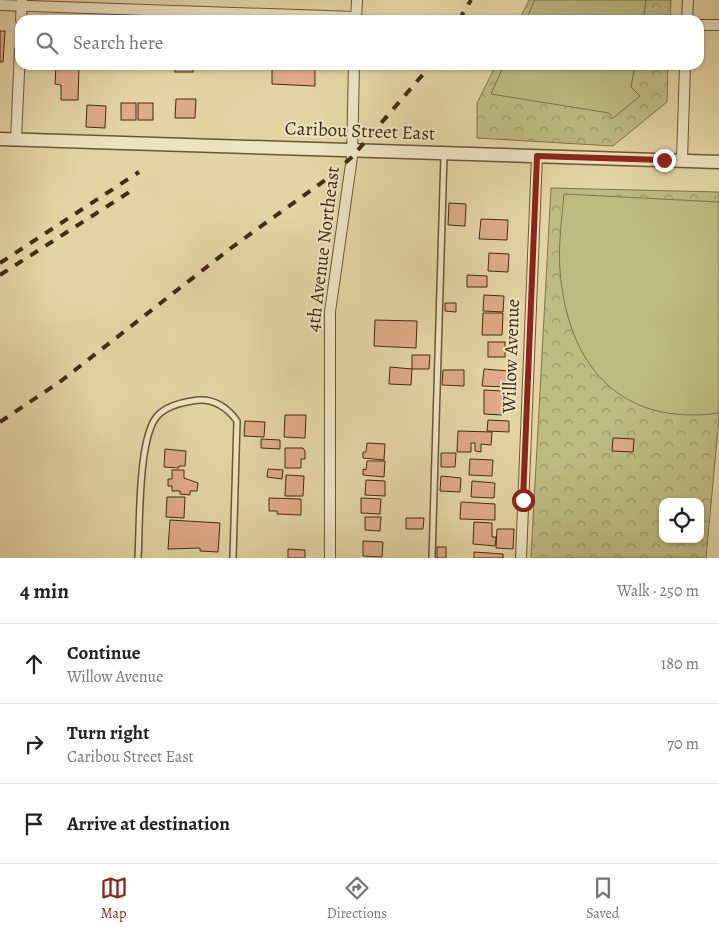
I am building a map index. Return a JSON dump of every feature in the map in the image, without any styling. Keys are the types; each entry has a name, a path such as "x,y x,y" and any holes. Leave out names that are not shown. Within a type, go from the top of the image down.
{"street":[{"path":"356,15 357,0"},
{"path":"687,15 688,0"},
{"path":"0,4 22,3 289,15"},
{"path":"704,24 719,25"},
{"path":"16,139 19,70"},
{"name":"4th Avenue Northeast","path":"330,558 330,312 352,150 354,70"},
{"path":"682,160 685,70"},
{"name":"Caribou Street East","path":"0,139 719,162"},
{"name":"Willow Avenue","path":"521,558 537,156"}],"lane":[{"path":"432,558 444,152"},
{"path":"138,558 145,441 156,418 174,404 197,400 217,403 228,408 237,421 233,558"}],"green space":[{"path":"529,0 671,0 670,15 522,15"},
{"path":"535,0 646,0 644,15 528,15"},
{"path":"494,70 668,70 667,102 613,146 477,138 477,103"},
{"path":"502,70 634,70 631,87 640,96 612,119 609,113 491,94"},
{"path":"551,188 719,192 719,418 706,558 531,558"},
{"path":"564,194 719,202 719,413 684,415 653,410 627,399 605,382 587,360 574,334 565,304 560,270 560,241"}],"building":[{"path":"0,31 5,31 3,62 0,62"},
{"path":"56,70 79,70 78,100 61,100 61,85 55,84"},
{"path":"175,70 193,70 193,72 175,72"},
{"path":"272,70 315,70 315,86 272,84"},
{"path":"176,99 196,99 195,118 175,118"},
{"path":"121,103 136,103 136,120 121,120"},
{"path":"138,103 153,103 153,120 138,120"},
{"path":"87,105 106,106 105,128 86,127"},
{"path":"449,203 466,204 465,226 448,225"},
{"path":"481,219 508,220 507,240 479,239"},
{"path":"489,253 509,254 508,272 488,271"},
{"path":"467,275 487,276 487,287 467,287"},
{"path":"484,295 504,296 503,312 483,311"},
{"path":"445,303 456,303 456,312 445,311"},
{"path":"483,313 503,313 502,335 482,335"},
{"path":"375,320 417,321 416,348 374,346"},
{"path":"488,342 505,342 505,357 488,357"},
{"path":"412,355 430,355 429,369 412,369"},
{"path":"390,367 412,369 411,385 389,384"},
{"path":"484,369 509,371 508,387 482,386"},
{"path":"443,370 464,370 464,386 442,385"},
{"path":"484,390 502,391 502,415 484,414"},
{"path":"285,415 306,415 305,438 284,437"},
{"path":"488,420 509,421 509,432 487,431"},
{"path":"245,421 265,422 264,437 244,436"},
{"path":"458,431 492,432 491,445 481,444 481,452 475,451 475,443 471,443 471,452 457,452"},
{"path":"613,438 634,439 633,452 612,451"},
{"path":"261,439 280,440 280,449 261,448"},
{"path":"367,443 385,444 384,460 363,458 363,452 366,452"},
{"path":"285,448 303,448 305,459 301,459 301,468 285,468"},
{"path":"165,449 186,451 185,466 179,466 179,468 164,467"},
{"path":"441,453 456,453 455,467 441,467"},
{"path":"470,459 493,460 492,476 469,475"},
{"path":"367,461 385,461 384,477 363,475 363,469 366,470"},
{"path":"268,469 283,470 282,479 267,477"},
{"path":"172,470 184,470 184,478 198,483 197,491 190,491 190,495 180,494 180,491 172,491 172,486 168,486 168,479 172,479"},
{"path":"286,475 304,476 303,496 285,496"},
{"path":"441,476 461,478 460,492 440,491"},
{"path":"366,480 385,481 385,496 365,495"},
{"path":"472,481 495,483 494,498 471,497"},
{"path":"167,497 185,497 184,518 166,517"},
{"path":"269,498 301,499 301,515 277,514 277,511 269,511"},
{"path":"361,498 381,499 380,514 361,513"},
{"path":"461,502 495,504 495,520 460,519"},
{"path":"365,517 381,517 380,531 365,530"},
{"path":"406,518 424,518 423,529 406,529"},
{"path":"170,520 220,523 218,552 200,551 200,548 168,549"},
{"path":"474,522 492,523 492,537 496,537 495,546 473,544"},
{"path":"497,529 514,529 513,549 496,548"},
{"path":"363,541 383,542 382,557 363,556"},
{"path":"437,547 446,547 446,558 437,558"},
{"path":"288,549 305,550 305,558 288,558"},
{"path":"474,552 503,554 503,558 474,558"}],"railway":[{"path":"462,15 471,0"},
{"path":"0,422 61,381 231,248 328,178 352,157 427,70"},
{"path":"0,263 139,172"},
{"path":"0,275 131,191"}],"route":[{"path":"523,500 537,156 664,160"}]}
